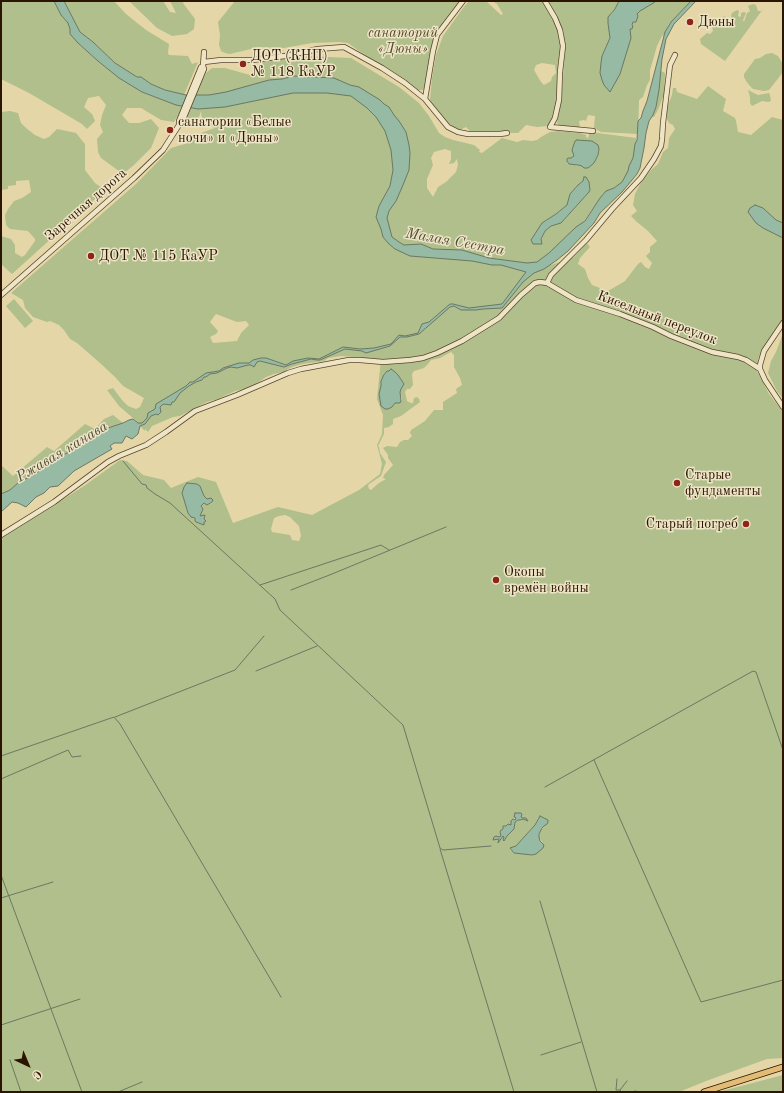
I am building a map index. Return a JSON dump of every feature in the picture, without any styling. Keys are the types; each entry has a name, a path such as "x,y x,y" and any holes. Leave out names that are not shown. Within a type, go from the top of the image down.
{"main road":[{"path":"704,1092 783,1067"}],"street":[{"path":"425,99 437,35 463,1"},
{"path":"545,1 556,18 563,46 559,100 555,118 550,127 593,131"},
{"path":"204,52 203,66 221,60 252,60 285,56 318,49 344,47 382,68 425,99 448,127 458,132 468,134 500,134 507,132"},
{"path":"1,535 54,502 108,462 146,445 195,411 288,373 322,364 349,360 383,362 423,358 438,353 467,338 499,318 535,283 547,283 551,274 586,240 641,178 654,159 662,139 670,65 675,55"},
{"name":"Заречная дорога","path":"1,295 134,178 163,150 180,122 203,66"},
{"name":"Кисельный переулок","path":"547,283 576,300 616,312 712,352 738,357 760,369"},
{"path":"783,324 764,351 760,369 765,380 783,407"}],"green space":[{"path":"1,1 54,1 61,15 68,23 78,43 98,61 120,78 142,92 183,107 174,122 161,120 141,108 127,108 122,115 129,123 139,123 151,119 159,128 151,148 123,174 101,158 98,152 97,139 103,132 100,125 106,105 99,96 88,98 84,107 92,114 95,121 87,129 82,124 29,93 1,79"},
{"path":"64,1 114,1 126,14 146,30 169,44 169,55 188,56 192,64 198,62 184,95 165,90 151,84 141,77 137,77 128,72 115,63 80,32"},
{"path":"129,1 163,1 170,12 176,13 170,1 184,1 183,3 195,19 194,29 187,34 172,36 157,28"},
{"name":"санаторий «Дюны»","path":"235,1 461,1 435,35 425,87 423,90 418,90 395,73 366,56 348,43 312,43 284,48 259,47 230,54 225,53 221,51 219,45 220,35 218,22"},
{"path":"469,1 486,1 501,15 503,14 497,4 492,1 542,1 552,18 560,37 557,98 554,114 548,126 537,127 526,125 518,133 471,132 466,127 460,130 452,126 432,105 430,99 436,55 443,36","holes":["542,63 555,65 556,73 552,77 551,81 544,85 534,70 536,65"]},
{"path":"549,1 619,1 611,13 608,23 610,38 602,56 630,28 632,29 633,22 637,14 656,1 691,1 669,24 657,46 650,70 650,80 643,97 639,100 638,134 601,132 594,128 595,116 588,115 586,121 579,121 580,128 561,127 557,123 562,92 565,48 563,30"},
{"path":"753,4 756,5 758,11 762,11 725,61 701,44 700,39 707,33 710,34 713,31 712,27 717,21 722,23 722,18 724,16 729,19 729,22 733,23 734,21 732,20 731,16 732,13 737,10 739,11 738,16 740,17 741,13 744,12 746,13 743,20 744,22 747,13 750,11 748,6"},
{"path":"772,53 778,56 783,64 783,72 769,90 764,91 753,89 746,81 744,74 755,59"},
{"path":"306,56 351,58 399,87 419,103 439,133 453,140 474,145 480,150 479,152 482,153 502,138 517,142 523,140 532,141 537,140 550,132 559,131 580,133 586,135 588,138 590,132 636,138 635,154 628,172 620,185 604,193 580,227 542,259 548,266 574,257 587,243 590,247 580,258 578,264 585,269 592,285 608,291 625,281 641,262 649,269 652,263 646,256 650,252 650,247 657,241 631,216 637,211 633,205 635,194 640,184 658,164 663,152 668,148 669,138 675,129 667,119 666,110 673,88 676,88 677,92 697,99 708,86 726,99 723,111 735,118 738,132 751,135 772,117 783,120 783,321 762,350 758,359 757,371 769,394 783,412 783,1058 767,1059 679,1092 1,1092 1,537 84,486 120,460 127,461 143,475 164,480 171,488 198,477 216,482 233,523 278,507 312,515 359,490 380,474 382,464 377,445 382,434 383,415 377,399 381,359 341,356 328,358 324,361 302,364 266,377 250,388 235,391 218,399 207,402 180,416 173,417 152,426 148,432 145,429 145,431 140,426 141,425 119,406 107,390 113,388 128,406 136,409 140,407 144,398 123,386 100,363 77,343 70,339 59,325 33,317 25,308 23,300 11,293 137,183 171,148 188,143 193,133 195,140 201,133 215,128 202,120 201,111 199,117 192,125 185,122 206,73 212,68 225,68 250,75 255,72 260,62","holes":["577,140 599,149 594,163 582,166 568,164 568,158 574,156 572,150 575,141","445,149 451,151 451,159 449,164 454,163 457,159 458,165 456,172 446,182 438,187 433,197 427,188 427,179 433,165 431,158 434,152","585,177 589,182 589,192 561,223 551,226 545,231 541,239 542,223 567,205 570,194","216,314 237,322 246,321 249,325 241,333 237,341 213,343 210,337 218,331 210,322","451,352 454,355 454,367 462,385 456,389 457,393 443,402 443,410 434,410 425,421 411,430 410,433 412,436 408,440 400,442 397,447 387,446 383,448 393,465 384,475 383,478 386,479 371,490 369,489 369,484 381,476 386,462 380,453 378,446 384,434 384,428 389,427 393,424 393,419 401,416 420,402 417,397 414,398 413,403 407,401 405,392 413,385 412,374 414,371 424,368 431,360 440,358","389,371 398,375 403,385 400,392 402,399 400,403 395,403 388,409 380,389 386,372","192,483 200,486 204,496 207,499 212,500 212,503 207,505 205,503 201,506 203,509 200,516 205,515 204,524 198,522 188,513 182,493","285,515 290,517 299,526 301,536 299,541 292,540 290,535 272,532 271,529 274,518","515,813 521,813 521,817 528,821 523,819 515,822 514,829 505,840 503,836 499,842 499,839 493,838 500,837 501,830 508,824 511,825 511,821 516,818","538,818 546,824 540,832 539,837 544,845 532,855 514,853 510,849 516,846 535,825"]},
{"path":"661,71 665,73 664,94 658,110 654,117 652,117 656,107"},
{"path":"748,90 758,95 769,93 771,101 762,101 752,106 750,103"},
{"path":"1,111 18,113 21,123 26,128 35,135 44,139 49,137 57,129 76,133 85,144 85,170 95,183 105,190 12,274 1,264 1,236 11,239 15,245 15,253 22,257 25,255 35,239 28,231 10,229 6,225 5,215 14,201 31,192 29,180 16,181 16,185 8,186 8,189 1,190"},
{"path":"14,299 33,321 25,328 6,306"},
{"path":"783,333 783,399 768,373 771,361"},
{"path":"113,415 123,423 98,431 34,475 19,482 10,490 1,494 1,465 13,476 47,447 54,451 85,424 95,429 104,419"},
{"path":"783,1075 783,1092 719,1092 722,1091"}],"shaded area":[{"path":"54,1 64,1 80,32 115,63 137,77 141,77 151,84 165,90 186,95 209,95 226,92 269,80 294,76 334,78 359,87 389,107 406,132 409,145 409,170 387,218 392,237 404,245 421,244 433,249 462,250 489,258 527,263 537,262 549,253 576,227 585,221 606,191 614,188 622,182 633,158 637,140 638,121 641,118 647,101 665,32 671,22 691,1 696,1 674,24 666,39 656,107 649,121 640,168 637,174 622,192 600,213 594,223 568,251 544,269 534,273 523,282 502,308 461,310 454,306 450,307 419,334 400,337 390,346 366,353 362,351 345,349 320,360 311,359 284,367 260,361 257,362 254,367 248,365 237,368 231,367 217,373 210,374 180,393 171,405 162,405 160,407 161,412 158,415 156,414 151,416 145,424 140,426 138,434 132,439 126,436 122,443 114,443 110,446 112,449 74,471 58,486 50,487 44,493 36,497 26,507 12,502 1,512 1,494 10,490 19,482 34,475 57,458 69,452 79,443 93,436 93,430 99,431 133,419 138,423 142,423 147,418 148,413 155,409 156,404 206,373 219,371 223,368 239,363 249,363 253,360 261,358 266,358 286,365 293,361 308,358 319,359 343,347 360,349 374,348 391,344 399,335 405,336 418,333 422,324 429,322 450,304 469,308 502,304 526,272 501,265 492,265 472,261 410,256 395,249 389,244 383,237 376,217 379,206 390,186 393,170 391,150 385,131 376,117 351,96 327,93 293,93 225,107 198,109 176,105 142,92 119,78 98,61 70,34 68,23 61,15"},
{"path":"619,1 656,1 637,14 638,16 636,22 633,22 632,29 630,29 631,38 620,74 610,92 604,85 600,73 602,56 610,38 608,17 615,9"},
{"path":"575,141 592,141 598,145 598,155 594,163 588,168 569,164 567,161 568,158 574,156 572,150"},
{"path":"584,177 586,177 589,182 589,192 561,223 551,226 545,231 541,239 542,244 533,244 531,240 542,223 567,205 570,194 583,181"},
{"path":"755,205 763,208 776,220 783,223 783,238 756,223 748,212 750,208"},
{"path":"391,369 398,375 404,384 400,392 400,403 395,403 392,407 385,409 381,406 379,394 383,376"},
{"path":"187,483 197,484 200,486 204,496 207,499 211,498 213,500 207,505 204,503 201,506 203,509 200,516 205,515 204,519 206,521 204,522 204,525 196,522 195,518 191,517 188,513 182,493"},
{"path":"515,813 521,813 521,817 526,818 528,821 523,819 515,822 514,829 504,841 503,836 498,843 499,839 493,840 496,836 501,836 500,832 503,829 503,826 508,824 511,825 511,821 513,819 515,820 516,818 514,817"},
{"path":"540,816 548,820 547,824 542,828 539,834 540,841 544,845 543,848 536,854 532,855 514,853 510,848 516,846 535,825"}],"waterway":[{"path":"123,461 142,484 146,485 147,488 170,503 275,599 280,610 403,725 440,848 443,850 491,846"},
{"path":"291,590 446,527"},
{"path":"260,585 381,545 389,550"},
{"path":"115,717 235,670 264,636"},
{"path":"256,671 317,646"},
{"path":"545,787 753,671 756,672 783,750"},
{"path":"1,756 114,717 120,724 281,997"},
{"path":"1,779 68,750 72,757 81,756"},
{"path":"594,760 701,1002 783,980"},
{"path":"440,849 514,1092"},
{"path":"1,875 82,1092"},
{"path":"1,898 53,882"},
{"path":"540,901 597,1092"},
{"path":"1,1025 80,999"},
{"path":"541,1055 581,1042"},
{"path":"10,1060 21,1092"},
{"path":"617,1079 616,1090 620,1090"},
{"path":"621,1092 620,1090 627,1081"},
{"path":"118,1092 142,1082"},
{"path":"1,1088 2,1092"},
{"path":"631,1092 636,1091"}],"place":[{"name":"Дюны","path":"690,22"},
{"name":"ДОТ (КНП) № 118 КаУР","path":"243,64"},
{"name":"санатории «Белые ночи» и «Дюны»","path":"170,130"},
{"name":"ДОТ № 115 КаУР","path":"91,256"},
{"name":"Старые фундаменты","path":"677,483"},
{"name":"Старый погреб","path":"746,524"},
{"name":"Окопы времён войны","path":"496,580"}],"water label":[{"name":"Малая Сестра","path":"455,242"},
{"name":"Ржавая канава","path":"62,452"}]}
